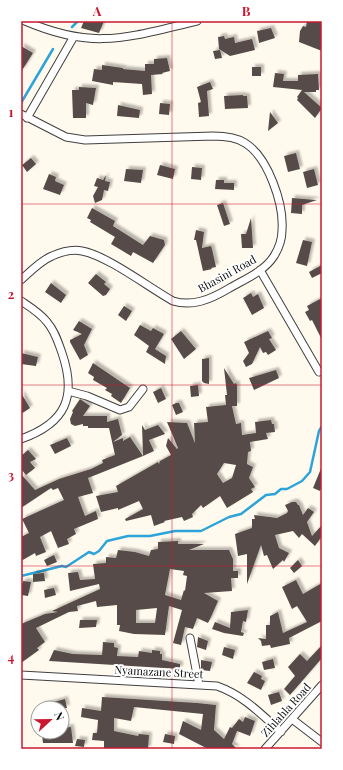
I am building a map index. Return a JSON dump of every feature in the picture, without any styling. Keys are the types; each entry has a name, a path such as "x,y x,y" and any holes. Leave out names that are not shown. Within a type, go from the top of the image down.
{"street":[{"path":"25,21 73,38 116,39 197,21"},
{"path":"24,116 73,38"},
{"name":"Bhasini Road","path":"21,280 44,260 52,256 63,252 80,251 101,258 173,301 186,304 207,299 260,270 270,261 280,242 282,219 275,191 260,156 245,143 231,137 213,136 84,140 66,137 24,116"},
{"path":"260,270 320,372"},
{"path":"21,301 43,317 53,329 65,361 68,391 65,407 57,418 40,430 21,439"},
{"path":"68,391 87,396 120,410 129,407 143,389"},
{"path":"190,638 199,685"},
{"name":"Nyamazane Street","path":"21,675 217,686 237,695 281,732"},
{"name":"Zihlahla Road","path":"265,749 322,685"},
{"path":"292,719 322,742"}],"building":[{"path":"84,21 104,21 99,33 81,28"},
{"path":"307,21 322,21 322,51 299,42 300,31 303,26 306,27"},
{"path":"271,28 275,38 259,43 257,31"},
{"path":"224,36 225,39 234,37 235,43 252,39 255,50 230,56 219,49 218,37"},
{"path":"21,46 33,53 21,72"},
{"path":"220,50 222,58 215,59 213,51"},
{"path":"167,58 170,71 162,73 163,74 151,75 152,94 143,95 142,84 113,82 113,85 92,81 94,69 102,70 102,65 145,71 145,64 154,64 154,59"},
{"path":"252,67 261,67 261,76 252,76"},
{"path":"275,73 284,74 283,81 298,81 298,75 318,74 319,90 316,90 316,92 304,92 322,108 315,118 297,100 297,97 302,90 273,87"},
{"path":"210,82 213,89 207,91 209,116 199,117 198,103 201,102 197,87"},
{"path":"79,87 96,88 93,105 86,103 86,118 73,118 72,90 79,90"},
{"path":"224,96 247,96 248,108 225,109"},
{"path":"160,103 170,104 169,115 159,114"},
{"path":"118,105 140,110 139,118 117,116"},
{"path":"270,112 278,123 268,131"},
{"path":"296,153 300,169 288,172 284,156"},
{"path":"31,158 36,164 27,172 22,165"},
{"path":"160,165 175,169 173,179 157,175"},
{"path":"192,167 202,168 201,180 191,179"},
{"path":"126,169 143,170 141,183 124,181"},
{"path":"314,169 318,185 307,188 303,172"},
{"path":"49,174 56,177 55,181 64,185 60,195 43,189"},
{"path":"106,175 105,181 110,182 108,191 104,190 102,200 95,203 93,196 98,187 94,186 97,178 103,180"},
{"path":"216,180 224,180 224,183 234,183 234,190 215,189"},
{"path":"292,198 317,200 302,205 302,214 291,213"},
{"path":"223,203 230,224 224,226 217,205"},
{"path":"92,208 115,221 113,226 143,245 150,236 164,240 165,245 153,263 133,252 131,256 111,244 115,237 90,222 91,220 87,218"},
{"path":"251,218 253,248 242,248 241,234 246,234"},
{"path":"196,230 204,232 202,248 211,246 216,267 211,268 212,269 203,271 196,240 194,240"},
{"path":"303,240 312,242 307,266 296,263"},
{"path":"322,265 322,273 312,278 309,272"},
{"path":"96,274 106,282 104,284 110,289 106,295 103,296 88,283"},
{"path":"51,283 66,295 61,303 45,292"},
{"path":"251,293 253,297 258,294 264,308 252,315 243,298"},
{"path":"322,298 322,340 312,320 310,321 305,312 309,310 307,306"},
{"path":"124,306 132,311 126,321 118,315"},
{"path":"79,321 92,329 84,345 88,355 80,360 70,342 70,340 82,334 73,330"},
{"path":"140,325 151,331 153,328 164,334 155,349 166,356 165,364 146,352 149,346 134,335"},
{"path":"181,331 196,349 184,359 171,339"},
{"path":"268,331 272,338 269,339 276,350 268,355 266,352 263,353 260,347 252,364 246,367 243,361 249,353 244,342"},
{"path":"21,353 38,357 36,366 21,364"},
{"path":"209,358 209,384 202,381 202,359"},
{"path":"93,363 130,388 121,403 111,396 112,394 105,390 107,388 93,380 94,377 88,373"},
{"path":"224,368 234,384 236,383 237,385 237,406 232,406 236,424 241,423 242,435 256,433 255,422 271,420 272,424 274,424 275,432 266,433 268,439 250,442 251,451 248,452 247,464 253,467 249,478 255,487 251,489 253,492 227,508 220,496 203,508 201,505 192,514 193,517 184,521 182,517 164,521 165,522 154,526 151,515 126,521 125,519 143,509 139,501 118,510 118,508 101,512 96,496 118,492 116,486 158,462 159,464 160,461 171,455 166,446 168,438 177,449 178,448 167,422 187,423 195,443 194,423 208,422 206,407 226,405 225,395 227,395","holes":["224,463 236,465 232,478 223,483 217,474"]},
{"path":"276,370 279,378 254,390 249,378"},
{"path":"198,385 199,396 191,397 190,386"},
{"path":"161,388 166,399 158,403 153,392"},
{"path":"21,393 30,408 21,414"},
{"path":"80,399 90,406 83,416 107,416 107,422 118,419 122,435 113,442 123,438 123,441 130,437 143,456 88,478 93,493 78,497 85,516 96,511 98,519 74,529 76,534 67,539 69,544 58,548 51,531 40,537 46,552 36,556 35,553 21,561 21,537 29,533 22,519 64,500 58,488 53,490 51,488 21,508 21,474 35,490 59,479 91,469 103,463 102,460 115,455 109,428 88,428 88,426 83,426 83,424 75,426 71,424 70,419 73,412 72,411"},
{"path":"179,403 183,412 176,415 172,405"},
{"path":"142,425 145,430 158,425 165,434 149,440 154,451 143,456"},
{"path":"67,438 71,446 55,454 50,445"},
{"path":"28,450 36,459 30,462 35,468 26,475 21,469 21,456"},
{"path":"322,466 322,486 320,491 313,488"},
{"path":"296,502 299,505 303,515 308,508 314,512 307,522 312,536 322,525 322,536 315,546 302,534 299,538 293,531 275,535 279,548 289,553 284,562 283,560 273,569 267,555 264,556 261,545 247,584 247,554 238,556 235,534 252,528 252,519 255,519 254,515 277,518 287,513 288,511 285,505"},
{"path":"178,541 178,544 204,544 189,550 229,550 233,559 233,571 238,571 238,578 231,578 232,591 204,593 218,601 208,623 197,618 193,629 185,627 181,645 173,643 182,610 169,606 165,635 134,634 119,631 120,625 117,625 117,605 97,607 96,601 77,606 78,611 69,612 36,628 45,642 37,648 39,650 21,663 21,624 45,614 58,612 52,611 100,589 99,584 70,591 68,573 78,572 80,580 95,579 93,564 106,563 106,557 116,558 118,550 135,552 149,556 151,550 158,549 158,542","holes":["170,569 184,571 183,575 187,576 185,591 184,590 181,600 165,595","157,608 155,623 136,623 136,610"]},
{"path":"54,555 57,562 47,566 44,560"},
{"path":"298,560 302,566 294,573 290,568"},
{"path":"44,573 45,581 33,582 33,574"},
{"path":"296,580 303,594 322,583 322,621 289,638 290,644 271,648 270,645 262,646 261,641 258,638 266,639 266,625 270,625 270,616 278,612 283,633 307,622 297,606 292,609 282,587"},
{"path":"23,581 31,582 28,596 21,595 21,583 23,583"},
{"path":"54,588 56,595 45,598 44,590"},
{"path":"248,610 246,622 243,621 241,632 244,633 243,636 224,633 212,629 215,622 230,628 231,612"},
{"path":"80,620 97,620 96,627 79,628"},
{"path":"198,637 208,641 206,650 197,647"},
{"path":"103,642 114,643 114,647 118,648 117,656 138,657 139,651 152,653 152,650 160,651 160,654 162,654 162,660 180,664 180,669 49,661 54,650 73,654 102,655"},
{"path":"322,645 322,658 290,695 284,689 295,676 288,667 300,654 307,661"},
{"path":"224,647 235,650 233,659 222,655"},
{"path":"273,659 275,668 264,670 262,662"},
{"path":"201,660 212,662 210,671 201,670"},
{"path":"254,672 262,676 261,679 265,681 261,690 247,683"},
{"path":"279,692 282,701 271,705 268,695"},
{"path":"102,697 216,705 214,730 224,739 230,727 232,728 239,719 243,722 245,717 255,721 250,736 237,731 232,744 237,749 208,749 179,734 183,721 201,730 203,714 134,707 131,721 114,718 114,731 138,736 139,734 149,735 148,749 104,749 104,741 92,740 93,733 97,733 98,720 81,717 82,708 101,711"},
{"path":"70,727 73,743 43,743 43,740 70,740"},
{"path":"165,734 175,736 174,744 163,742"},
{"path":"77,739 85,740 84,747 75,746"}],"waterway":[{"path":"72,27 78,21"},
{"path":"21,103 53,49"},
{"path":"21,576 62,566 66,567 89,552 94,554 99,551 107,541 128,536 150,536 175,531 201,531 229,517 241,514 266,495 275,494 281,489 287,489 302,481 310,472 319,431 322,426"}]}
